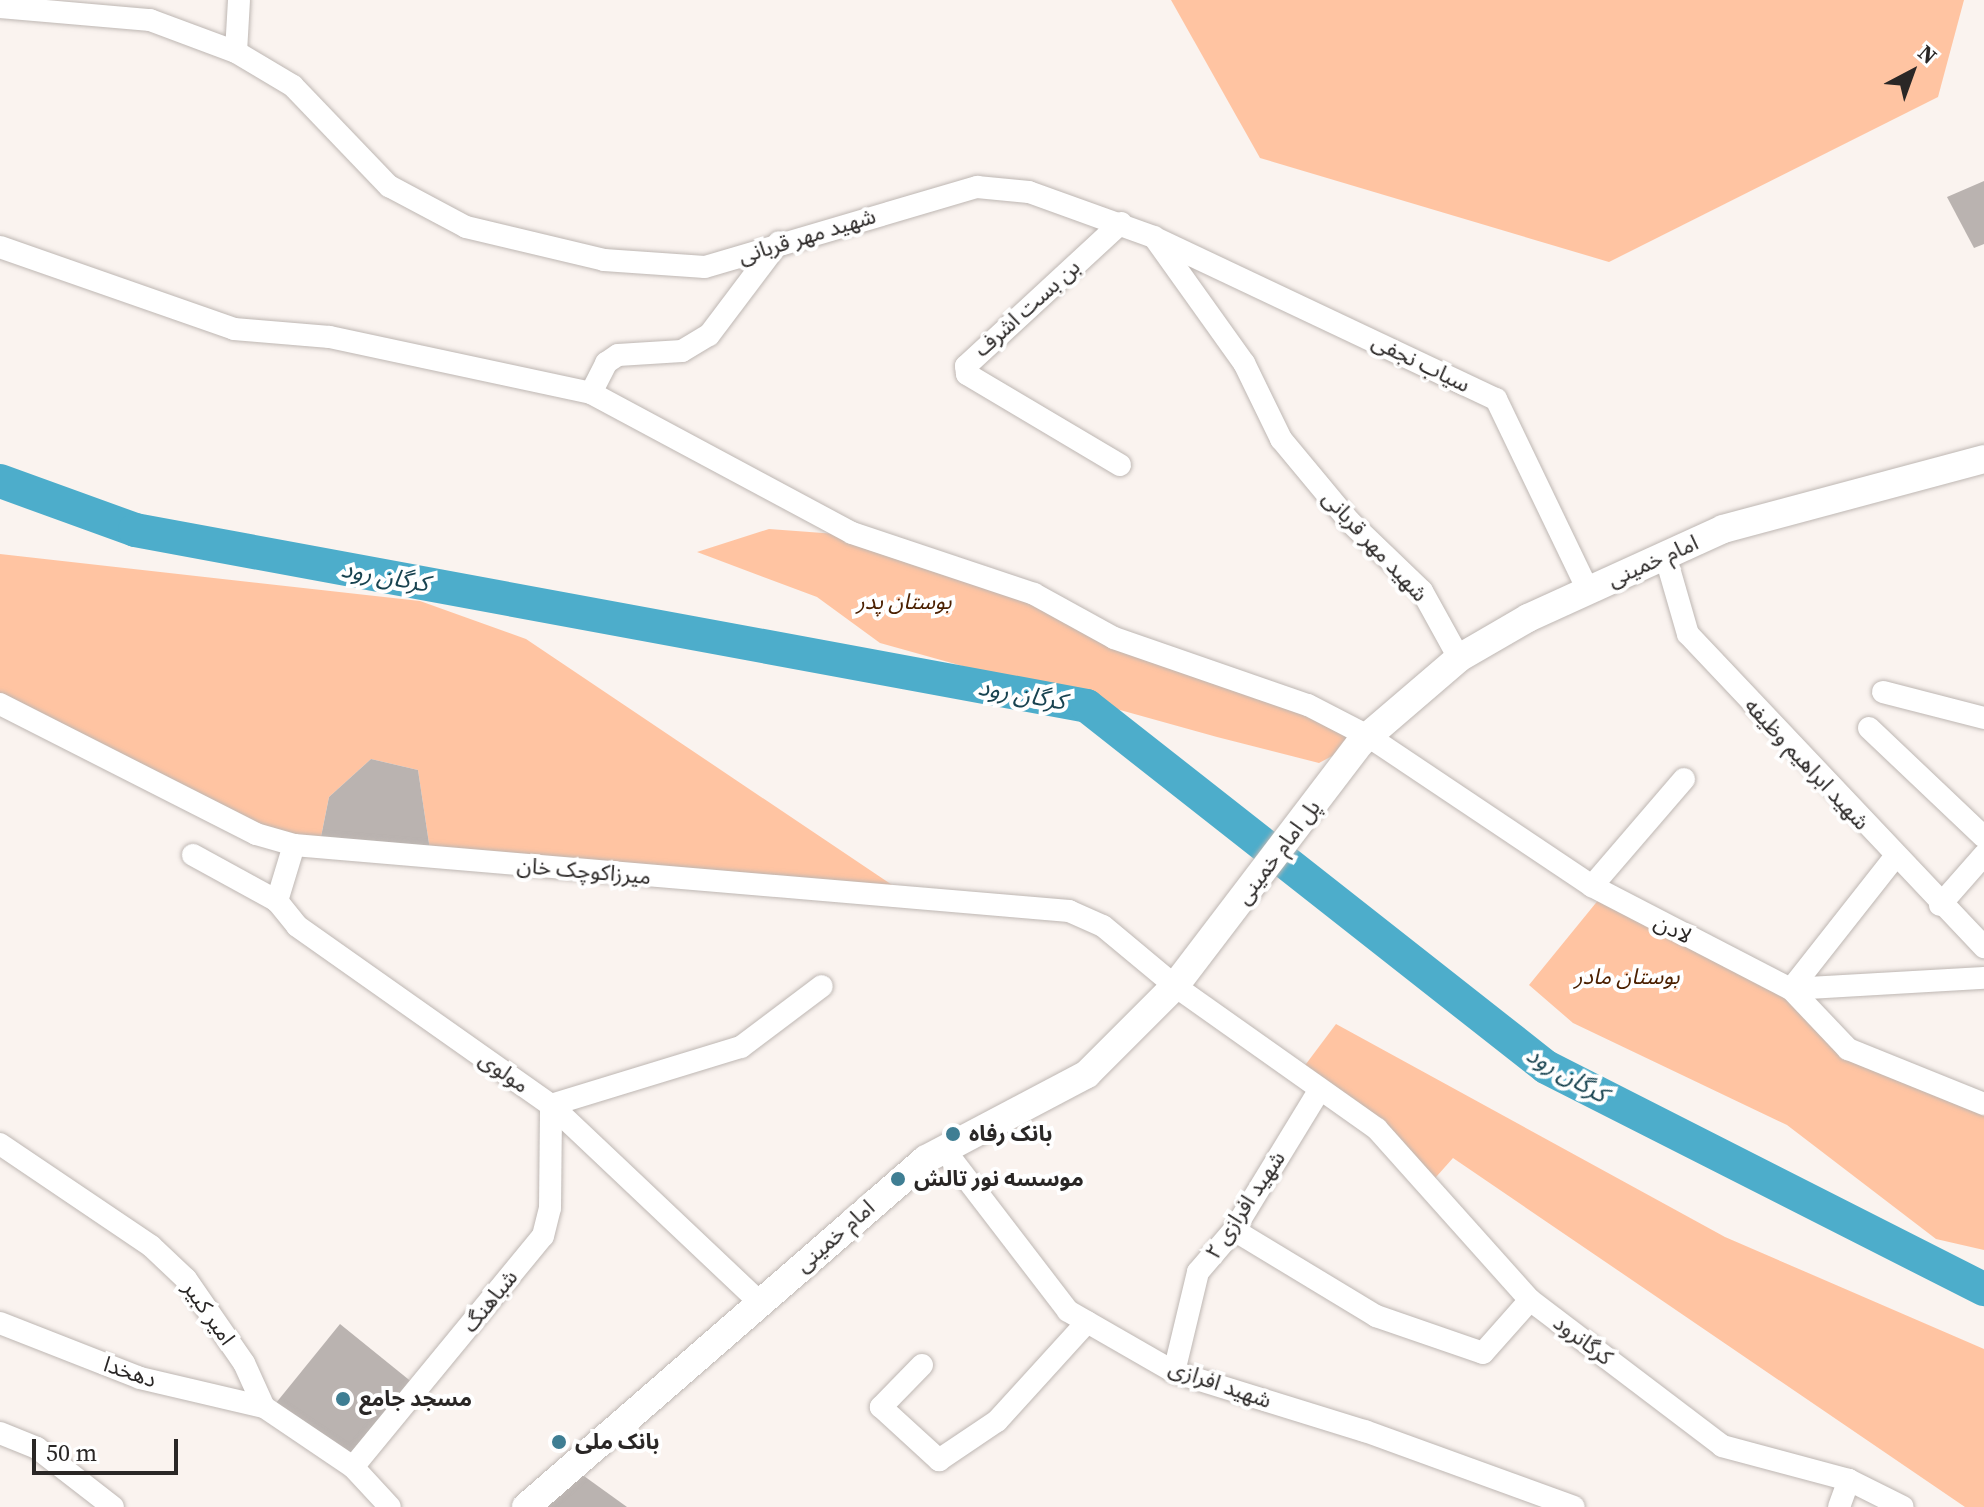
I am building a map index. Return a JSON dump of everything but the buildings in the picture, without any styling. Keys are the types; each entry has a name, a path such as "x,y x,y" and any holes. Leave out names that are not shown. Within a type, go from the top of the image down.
{"main road":[{"name":"امام خمینی","path":"1364,740 1459,658 1588,590 1666,558 1723,529 1984,459"},
{"name":"پل امام خمینی","path":"1195,960 1364,740"},
{"name":"امام خمینی","path":"526,1507 759,1302 943,1148 1087,1074 1175,986 1195,960"}],"street":[{"path":"236,52 239,0"},
{"name":"شهید مهر قربانی","path":"0,7 150,20 236,52 293,86 389,186 466,227 604,260 705,267 779,242 977,187 1029,192 1154,237 1244,363 1281,439 1349,521 1422,591 1459,658"},
{"name":"بن بست اشرف","path":"1120,465 967,374 966,366 1121,223"},
{"name":"سیاب نجفی","path":"1154,237 1496,399 1588,590"},
{"path":"591,393 606,363 618,355 682,351 709,335 779,242"},
{"name":"لادن","path":"0,247 234,329 330,337 591,393 852,533 1034,594 1114,638 1308,705 1592,886 1791,989 1848,1049 1984,1104"},
{"name":"شهید ابراهیم وظیفه","path":"1666,558 1688,634 1940,905 1984,947"},
{"path":"1883,692 1984,718"},
{"name":"میرزاکوچک خان","path":"0,704 256,834 294,845 1069,911 1103,926 1175,986 1319,1091"},
{"path":"1869,728 1984,837"},
{"path":"1592,886 1684,779"},
{"path":"277,901 294,845"},
{"name":"مولوی","path":"193,855 277,901 297,926 551,1105 759,1302"},
{"path":"1940,905 1984,855"},
{"path":"1791,989 1895,857"},
{"path":"1791,989 1984,978"},
{"path":"551,1105 741,1047 822,986"},
{"name":"شهید افرازی ۲","path":"1174,1372 1198,1272 1234,1230 1319,1091"},
{"name":"کرگانرود","path":"1319,1091 1377,1129 1530,1300 1722,1446 1849,1480 1903,1507"},
{"name":"شباهنگ","path":"353,1467 543,1236 550,1208 551,1105"},
{"name":"امیر کبیر","path":"0,1144 151,1246 186,1279 244,1363 264,1407"},
{"name":"شهید افرازی","path":"943,1148 1068,1311 1174,1372 1365,1431 1574,1507"},
{"path":"1234,1230 1376,1316 1483,1353 1530,1300"},
{"path":"922,1365 881,1407 939,1460 997,1421 1087,1322"},
{"name":"دهخدا","path":"0,1323 140,1378 264,1407"},
{"path":"264,1407 353,1467 390,1507"},
{"path":"0,1433 37,1448 113,1507"},
{"path":"1839,1507 1849,1480"}],"green space":[{"path":"1171,0 1964,0 1938,97 1609,262 1260,158"},
{"name":"بوستان پدر","path":"769,529 850,535 1034,595 1368,737 1319,763 1217,737 880,643 817,597 697,552"},
{"path":"0,554 420,601 526,639 910,897 431,857 418,770 371,759 329,797 319,847 294,845 0,703"},
{"name":"بوستان مادر","path":"1604,893 1791,989 1848,1050 1984,1104 1984,1250 1936,1239 1787,1125 1573,1023 1529,985"},
{"path":"1336,1024 1725,1237 1984,1349 1984,1507 1965,1507 1453,1158 1428,1186 1300,1072"}],"waterway":[{"name":"کرگان رود","path":"0,481 135,530 1087,706 1546,1067 1984,1289"}],"place":[{"name":"بانک رفاه","path":"953,1134"},
{"name":"موسسه نور تالش","path":"898,1179"},
{"name":"مسجد جامع","path":"343,1399"},
{"name":"بانک ملی","path":"559,1442"}]}
